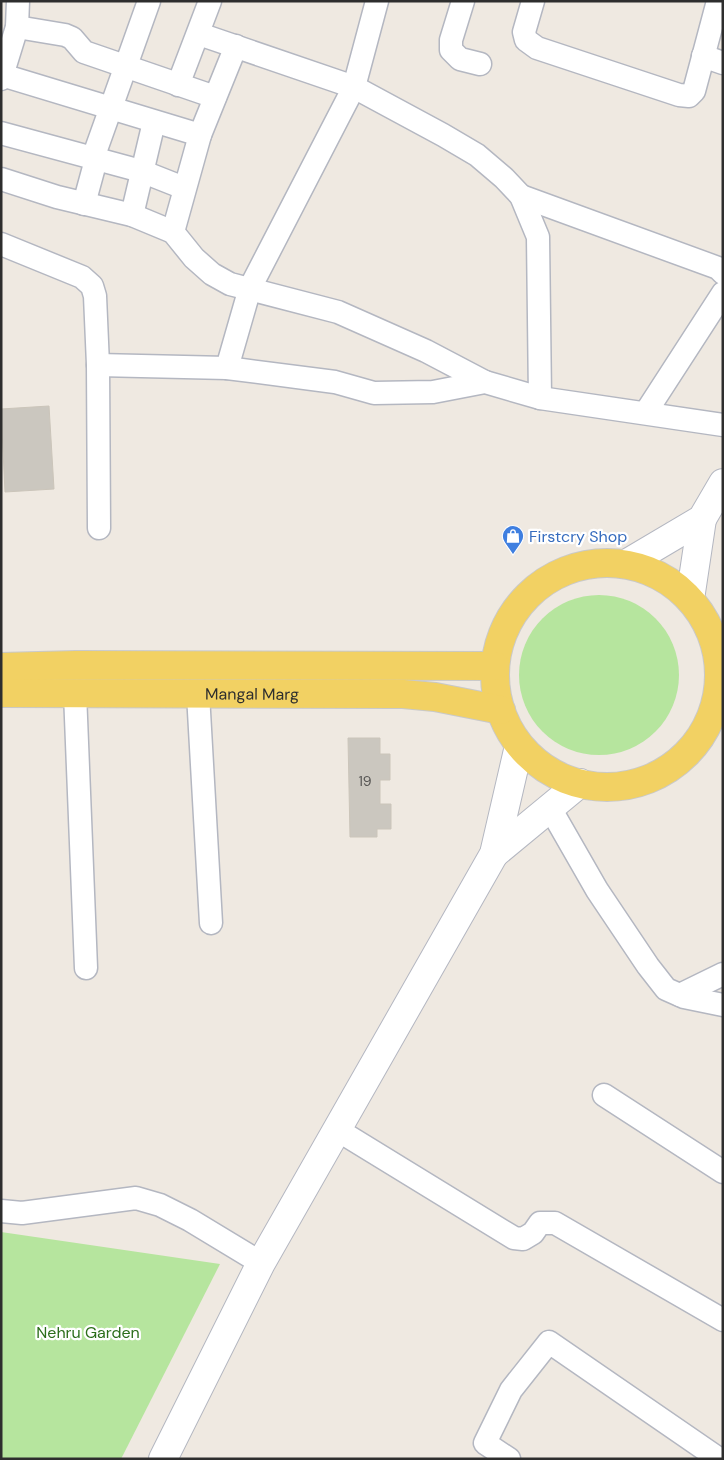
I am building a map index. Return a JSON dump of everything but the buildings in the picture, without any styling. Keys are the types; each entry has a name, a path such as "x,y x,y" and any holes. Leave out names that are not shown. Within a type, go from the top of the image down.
{"main road":[{"path":"609,561 626,564 637,566 663,577 690,599 703,616 715,642 721,670 718,711 693,748 672,768 647,781 620,787 592,787 540,766 519,746 505,722 496,695 494,666 500,639 513,613 531,592 554,575 580,565 609,561"},
{"name":"Mangal Marg","path":"1,667 76,665 494,666"},
{"name":"Mangal Marg","path":"1,693 403,694 435,697 501,710"}],"street":[{"path":"18,1 17,28 2,77 111,107 200,135"},
{"path":"84,204 94,167 93,158 149,1"},
{"path":"178,85 210,1"},
{"path":"463,1 451,40 451,50 460,59 480,64"},
{"path":"533,1 524,32 526,40 537,48 679,95 689,96 713,59 718,1"},
{"path":"226,368 250,288 354,87 374,3"},
{"path":"17,28 65,35 72,38 84,52 215,97"},
{"path":"199,34 354,87 477,155 504,178 520,196 538,237 540,398"},
{"path":"173,232 200,135 236,46"},
{"path":"132,215 154,122"},
{"path":"1,132 141,171 184,188"},
{"path":"1,179 84,204 132,215 173,232 194,258 212,274 230,284 338,312 426,351 485,382 540,398 646,412 723,425"},
{"path":"520,196 661,246 718,268 723,273"},
{"path":"1,244 82,277 92,286 95,296 98,365 99,528"},
{"path":"646,412 723,293"},
{"path":"98,365 226,368 335,382 374,393 433,392 485,382"},
{"path":"690,599 702,519 723,483"},
{"path":"626,564 702,519"},
{"path":"75,694 86,968"},
{"path":"198,694 211,923"},
{"path":"163,1459 261,1263 494,854 519,746"},
{"path":"494,854 580,783"},
{"path":"550,808 597,890 648,966 666,989 680,995 723,1004"},
{"path":"680,995 723,974"},
{"path":"604,1095 723,1172"},
{"path":"336,1129 514,1238 523,1239 533,1233 540,1223 555,1223 723,1320"},
{"path":"1,1211 22,1213 136,1198 160,1205 190,1220 261,1263"},
{"path":"509,1459 485,1443 510,1390 549,1342 719,1459"}],"green space":[{"path":"607,595 637,604 656,618 666,630 673,644 678,659 678,691 673,706 666,720 656,732 644,742 622,752 607,755 591,755 576,752 554,742 532,720 520,691 519,667 522,652 532,630 554,608 583,596"},
{"name":"Nehru Garden","path":"1,1232 220,1264 121,1459 1,1459"}],"place":[{"name":"Firstcry Shop","path":"513,555"}]}
